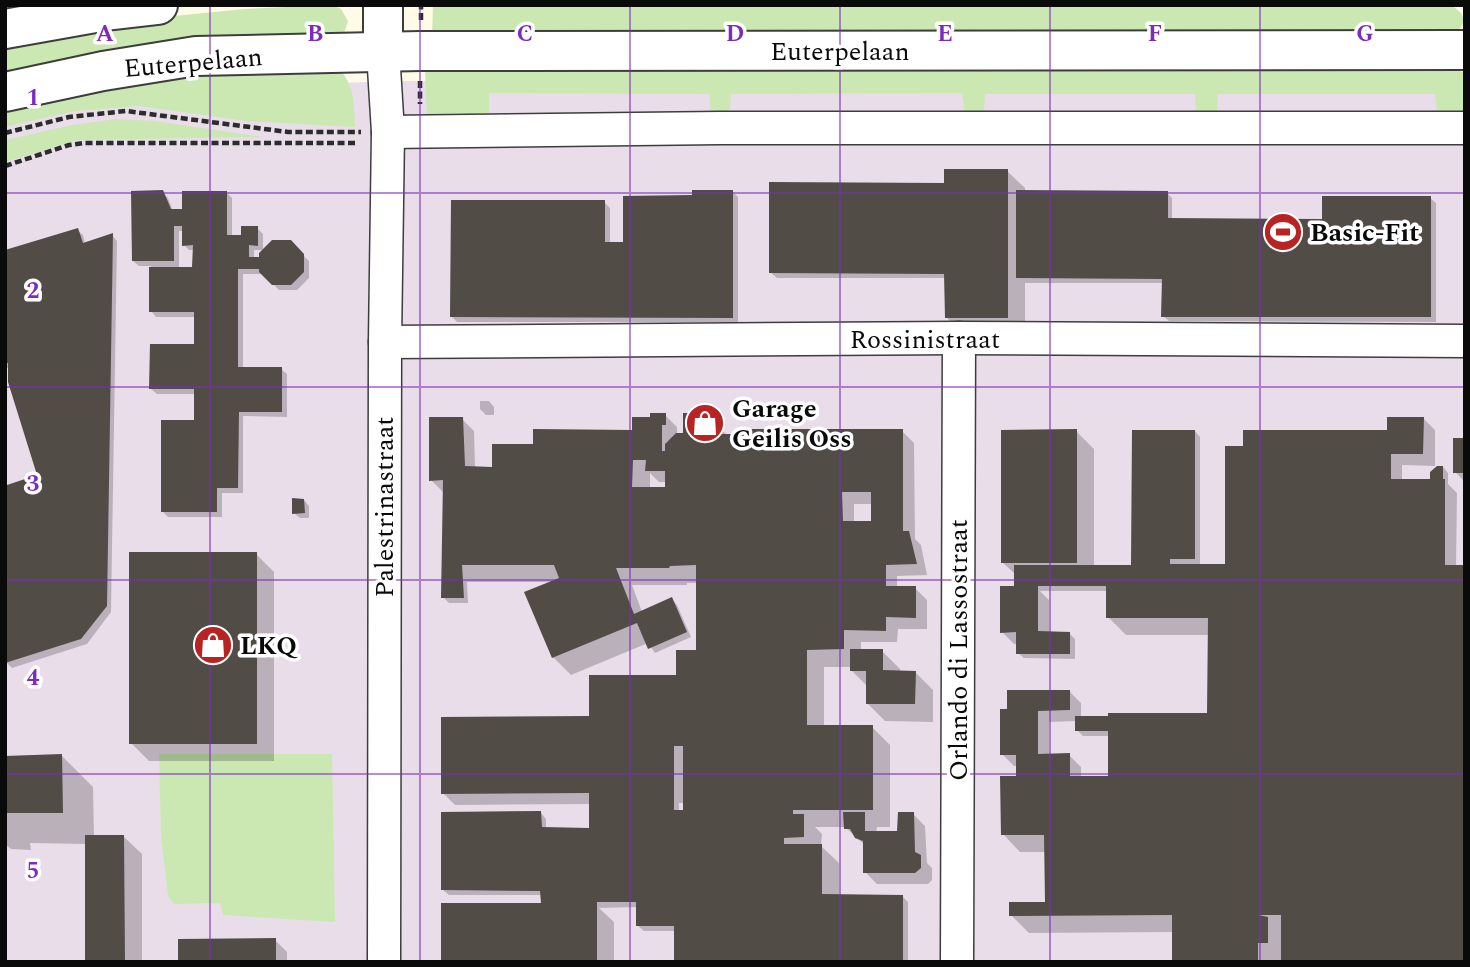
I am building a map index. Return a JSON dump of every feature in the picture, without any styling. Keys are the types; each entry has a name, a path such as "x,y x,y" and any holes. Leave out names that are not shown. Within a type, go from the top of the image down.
{"street":[{"path":"5,29 106,11 158,5"},
{"path":"383,5 401,51"},
{"name":"Euterpelaan","path":"5,92 103,71 196,56 401,51 1465,50"},
{"name":"Palestrinastraat","path":"384,962 388,140 401,51"},
{"path":"388,140 421,131 720,128 1465,128"},
{"name":"Rossinistraat","path":"385,342 959,338 1465,341"},
{"name":"Orlando di Lassostraat","path":"957,962 959,338"}],"path":[{"path":"421,5 401,51 421,131"},
{"path":"5,133 69,117 126,111 388,140"},
{"path":"5,166 69,145 84,143 388,140"}],"shaded area":[{"path":"400,81 1465,81 1465,962 5,962 5,115 269,85"}],"green space":[{"path":"332,5 341,9 348,21 344,33 339,37 5,78 5,45 154,18 245,9"},
{"path":"433,5 1454,7 1461,13 1464,21 1459,31 432,38"},
{"path":"1453,66 1465,74 1465,108 1455,116 1437,112 1435,94 1218,94 1217,112 1213,115 1200,115 1196,112 1195,94 985,94 984,111 977,117 965,115 962,93 731,94 730,109 726,116 711,114 709,94 489,93 489,111 484,117 427,117 425,70"},
{"path":"233,68 341,71 351,90 355,127 246,121 139,106 75,111 5,127 5,105"},
{"path":"116,119 155,121 262,137 78,140 5,162 5,140 72,125"},
{"path":"159,754 332,754 335,922 223,915 220,903 174,904 168,896 161,837"}],"building":[{"path":"944,169 1008,169 1008,318 945,318 944,274 769,273 769,182 944,183"},
{"path":"163,190 171,209 182,209 182,191 227,191 227,235 241,235 241,226 258,226 258,246 249,245 249,257 259,257 259,253 272,240 291,240 304,254 304,272 291,285 272,285 259,269 238,269 238,367 282,367 282,412 239,412 238,488 217,488 217,512 161,512 161,420 194,420 194,389 149,389 150,344 194,344 194,312 149,312 149,267 192,267 193,245 182,246 182,226 174,226 174,261 132,261 131,191"},
{"path":"692,190 733,190 733,318 450,317 451,200 605,200 605,242 623,242 623,196 692,195"},
{"path":"1016,190 1168,191 1168,218 1322,219 1322,196 1431,196 1431,317 1161,317 1162,279 1016,278"},
{"path":"78,228 83,243 113,233 107,606 81,639 5,663 7,485 37,475 8,382 8,363 5,363 5,250"},
{"path":"650,413 666,413 666,425 662,425 662,451 665,451 665,444 676,433 683,433 683,413 708,413 717,422 717,434 746,434 746,429 903,429 903,531 909,531 917,564 886,565 886,586 916,586 916,618 886,617 886,631 844,630 844,649 807,650 807,725 873,725 873,810 793,810 793,814 804,814 804,837 784,838 784,844 822,844 822,894 903,895 903,962 674,962 674,926 636,926 636,902 597,902 597,962 441,962 441,903 541,903 540,891 441,890 441,812 541,811 542,827 589,828 589,793 441,794 441,717 589,716 589,675 676,675 676,650 696,650 696,565 616,568 634,614 672,597 687,632 648,649 637,623 552,658 524,592 559,578 554,565 462,565 464,598 441,598 443,480 429,481 429,417 463,417 465,466 492,467 492,444 533,444 533,429 632,430 632,417 650,417","holes":["633,460 646,460 645,471 665,471 665,487 632,487","842,492 871,492 871,521 843,521","674,746 683,746 683,810 674,810"]},
{"path":"1387,417 1424,417 1423,454 1391,454 1391,479 1430,479 1430,472 1437,466 1443,466 1445,565 1465,565 1465,962 1281,962 1281,915 1258,915 1268,917 1268,943 1258,943 1258,962 1172,962 1172,915 1009,916 1009,902 1045,902 1044,835 1001,835 1000,776 1016,776 1016,755 1000,755 1000,709 1007,709 1007,690 1070,690 1070,710 1038,711 1038,754 1070,753 1070,776 1108,776 1108,731 1075,731 1075,716 1108,716 1108,713 1207,713 1208,618 1106,618 1106,586 1038,586 1038,631 1070,632 1070,654 1016,654 1016,632 1000,633 1000,586 1014,586 1014,565 1131,565 1132,430 1195,430 1195,559 1170,559 1170,564 1225,564 1225,446 1243,446 1243,430 1387,430"},
{"path":"1077,429 1077,563 1001,563 1001,430"},
{"path":"1453,438 1465,438 1465,473 1453,473"},
{"path":"292,498 304,499 305,513 292,514"},
{"path":"129,552 257,552 257,744 129,744"},
{"path":"850,649 883,649 883,670 916,671 915,704 866,704 866,671 850,671"},
{"path":"62,754 63,813 5,813 5,756"},
{"path":"843,812 865,812 865,831 897,831 898,812 914,812 915,852 921,855 921,868 915,873 863,873 863,841 855,838 850,829 844,829"},
{"path":"85,835 124,835 125,962 85,962"},
{"path":"276,938 276,962 178,962 178,939"}],"place":[{"name":"Basic-Fit","path":"1283,232"},
{"name":"Garage Geilis Oss","path":"705,423"},
{"name":"LKQ","path":"213,645"}]}
